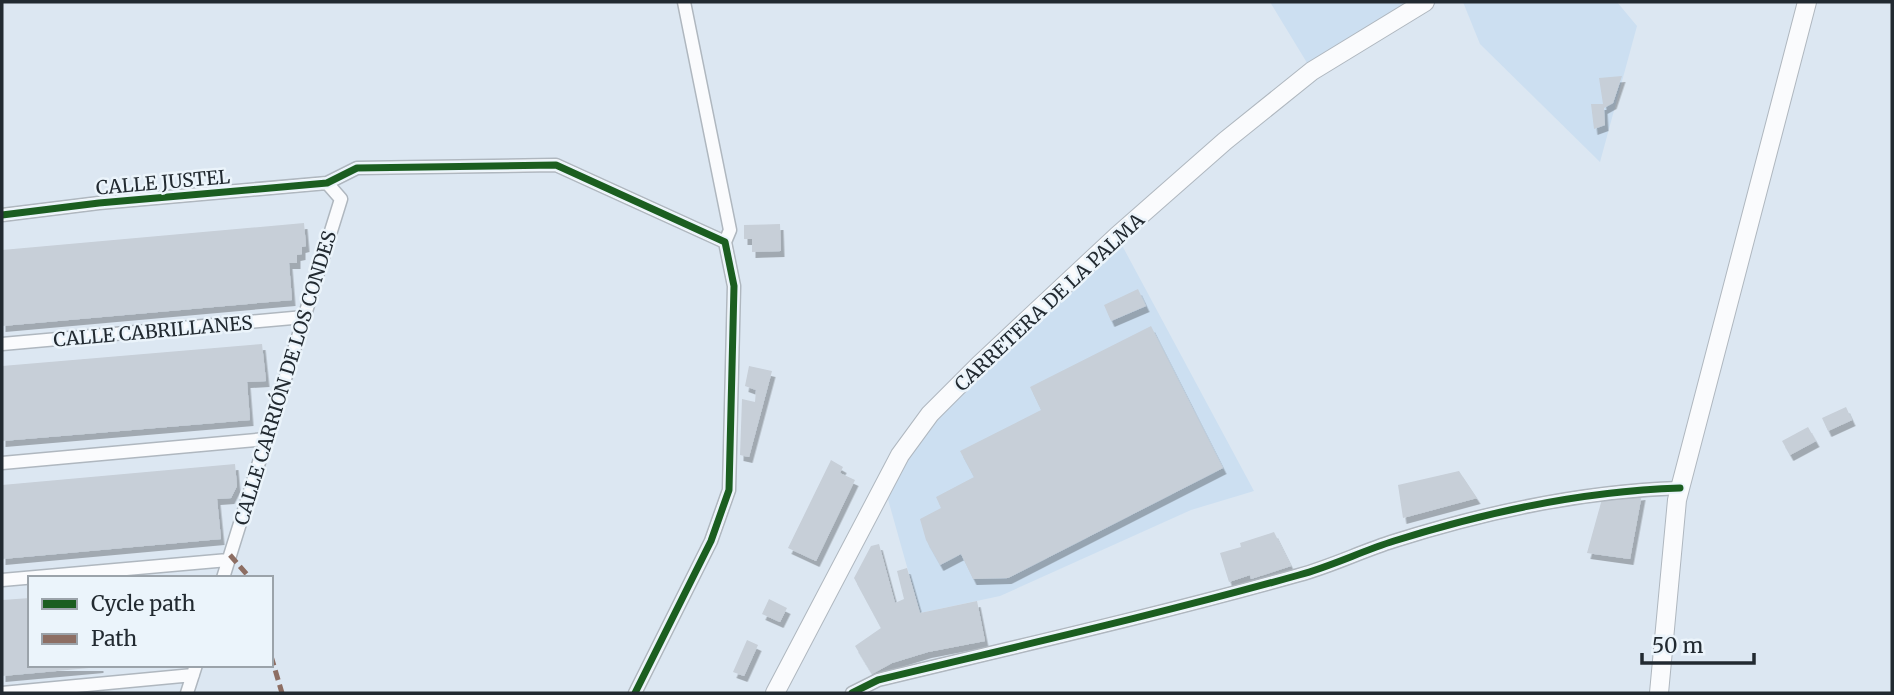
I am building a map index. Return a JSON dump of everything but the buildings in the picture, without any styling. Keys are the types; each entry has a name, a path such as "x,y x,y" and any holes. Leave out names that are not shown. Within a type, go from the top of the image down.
{"main road":[{"name":"CARRETERA DE LA PALMA","path":"775,693 900,455 930,415 979,365 1117,236 1225,141 1312,71 1425,2"},
{"path":"1659,693 1677,500 1807,2"}],"street":[{"path":"635,693 711,541 729,490 734,286 725,242 730,230 684,2"},
{"path":"327,183 356,168 556,165 725,242"},
{"name":"CALLE JUSTEL","path":"2,215 99,203 327,183"},
{"name":"CALLE CARRIÓN DE LOS CONDES","path":"224,576 341,199 327,183"},
{"name":"CALLE CABRILLANES","path":"2,344 304,317"},
{"path":"2,463 266,439"},
{"path":"852,693 878,680 1165,611 1304,573 1475,517 1564,499 1680,488"},
{"path":"47,576 228,560"},
{"path":"2,580 28,578"},
{"path":"2,693 194,670 187,693"}],"shaded area":[{"path":"1270,2 1422,2 1312,71"},
{"path":"1463,2 1617,2 1637,26 1600,162 1480,44"},
{"path":"1117,236 1254,491 1191,510 1000,596 920,613 884,485 900,455"}],"marked path":[{"path":"230,555 248,576"},
{"path":"273,663 282,693"}],"cycle path":[{"path":"2,215 99,203 327,183 357,168 556,165 725,242 734,286 729,490 711,541 635,693"},
{"path":"852,693 878,680 1299,575 1394,541 1499,512 1607,493 1680,488"}]}
